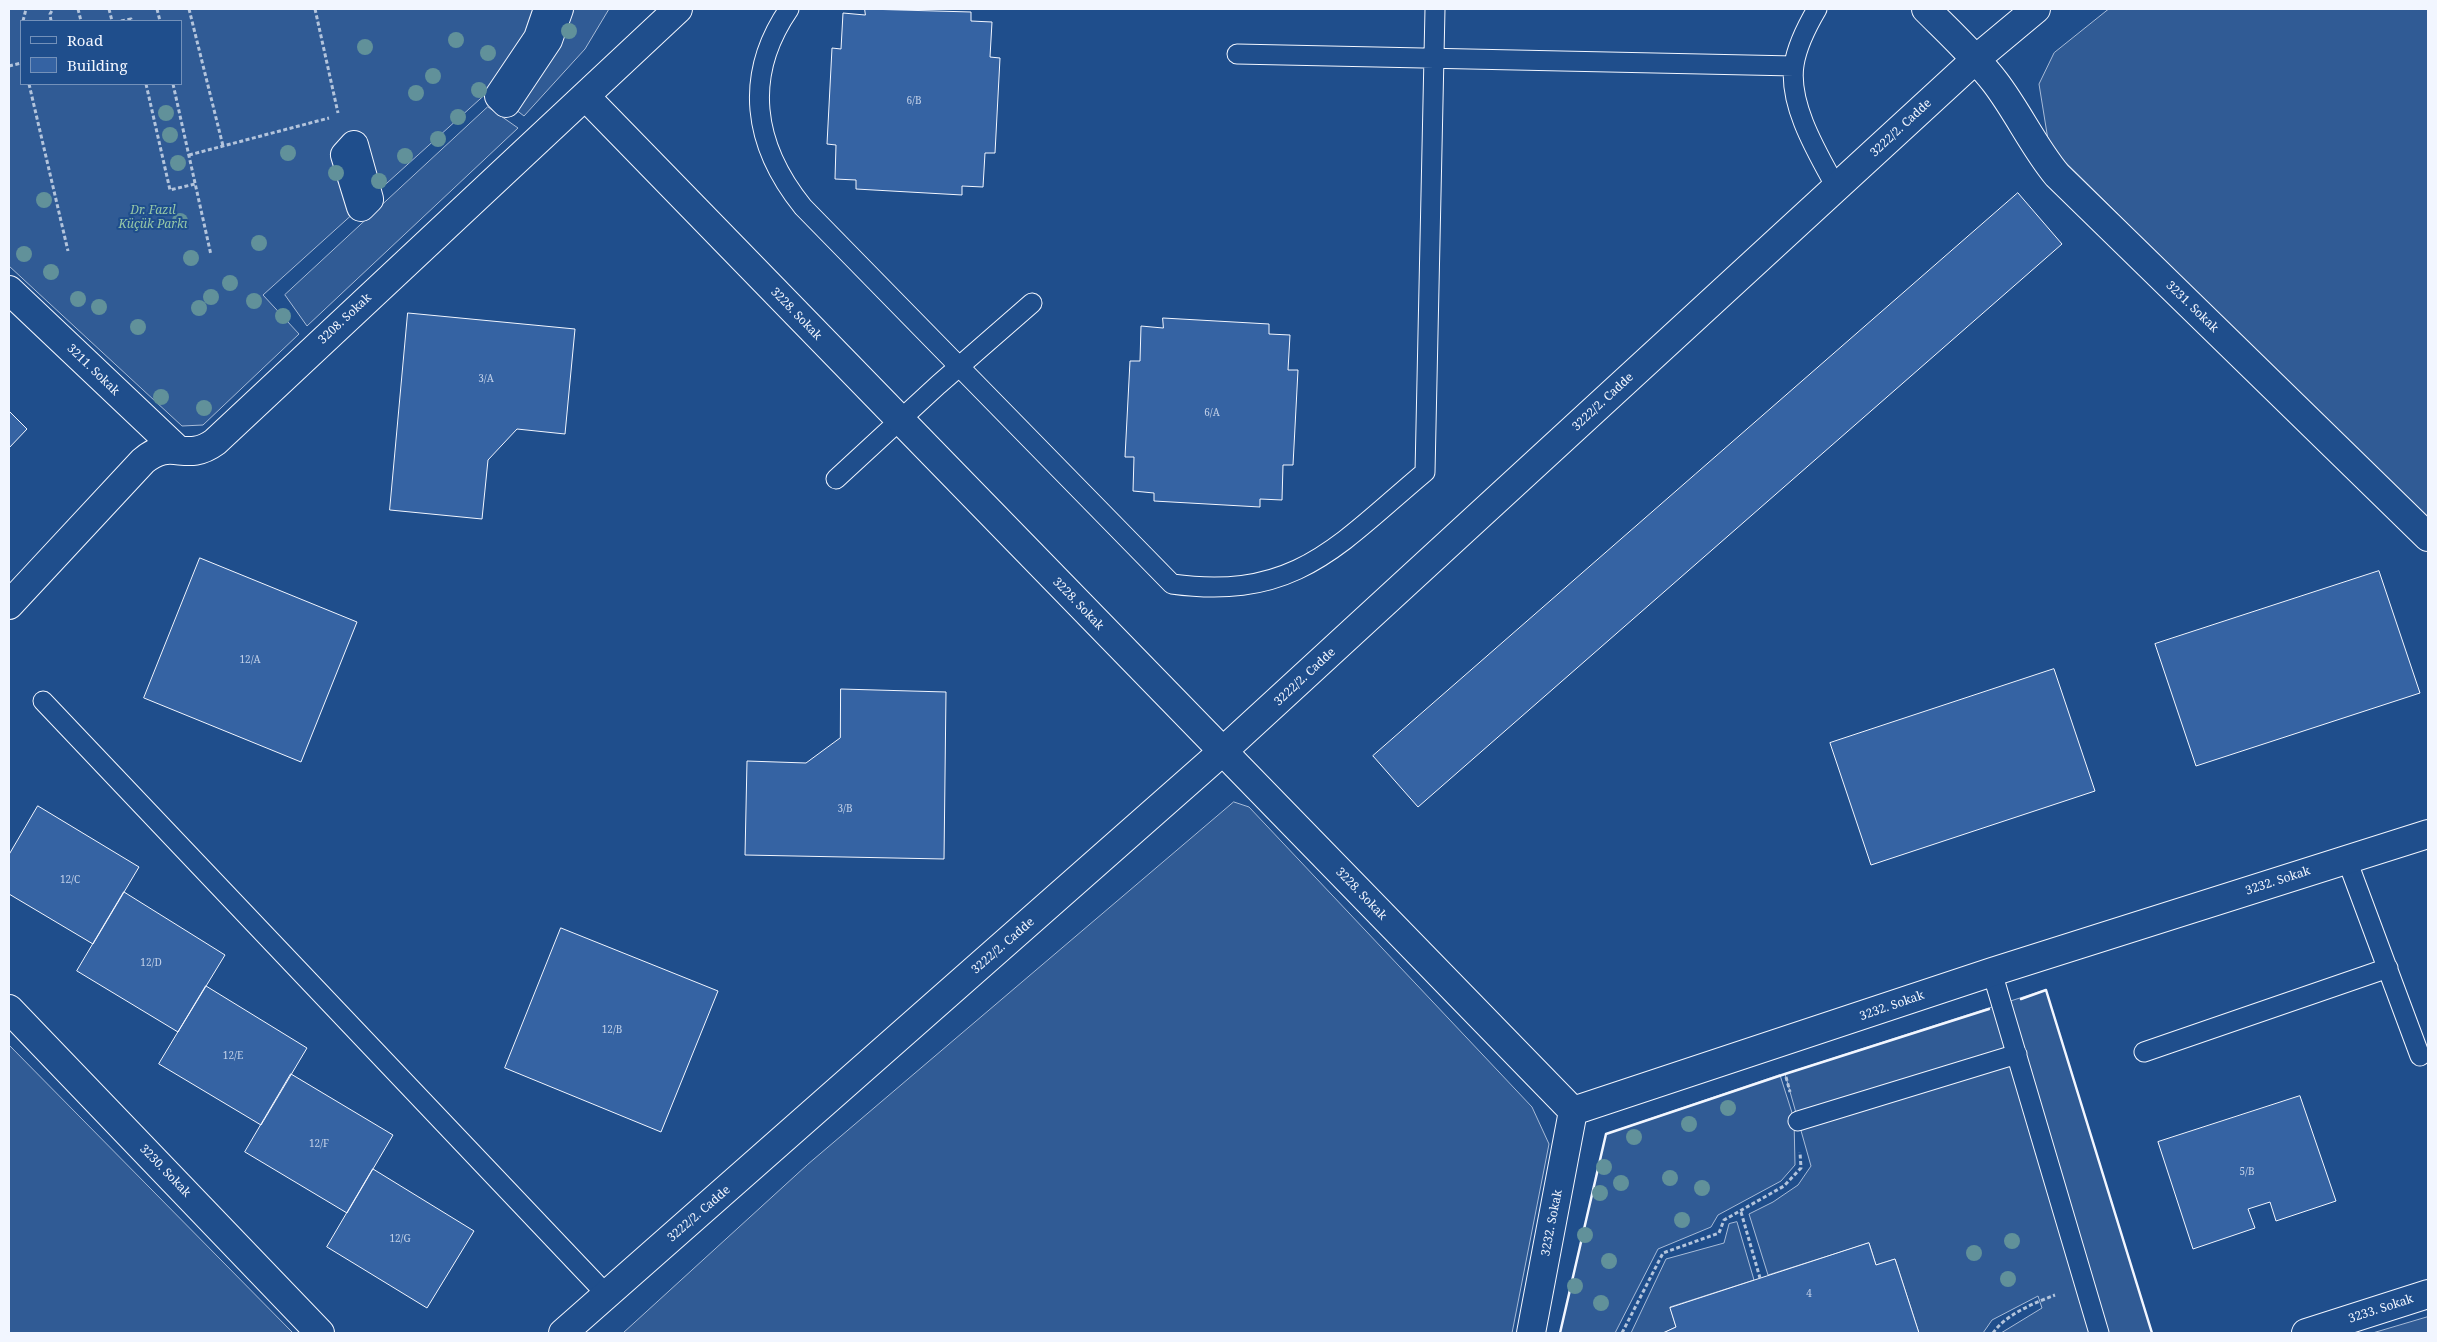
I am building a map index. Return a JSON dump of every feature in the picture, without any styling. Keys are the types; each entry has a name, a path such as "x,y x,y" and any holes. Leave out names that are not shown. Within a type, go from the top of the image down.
{"street":[{"path":"548,9 538,38 499,96 506,103 548,40 559,9"},
{"name":"3208. Sokak","path":"9,605 143,461 152,453 163,449 194,452 204,449 214,442 678,9"},
{"name":"3231. Sokak","path":"1926,9 1976,59 2000,90 2039,154 2057,175 2428,537"},
{"name":"3222/2. Cadde","path":"563,1333 1222,752 1976,59 2036,9"},
{"name":"3228. Sokak","path":"585,96 1573,1111"},
{"name":"3211. Sokak","path":"9,290 178,450"},
{"name":"3232. Sokak","path":"1531,1333 1573,1111 1992,972 2428,834"},
{"name":"3230. Sokak","path":"9,1009 320,1333"},
{"name":"3233. Sokak","path":"2306,1333 2428,1294"}],"lane":[{"path":"789,9 769,46 762,72 759,99 762,128 771,157 784,184 803,207 1172,584 1226,588 1261,583 1294,572 1325,556 1425,472 1435,9"},
{"path":"1818,9 1802,35 1794,66 1796,96 1805,124 1836,187"},
{"path":"1237,54 1794,66"},
{"path":"836,479 1032,302"},
{"path":"43,701 607,1295"},
{"path":"2347,860 2420,1056"},
{"path":"2144,1052 2388,968"},
{"path":"1992,972 2099,1333"},
{"path":"1798,1121 2017,1054"}],"path":[{"path":"189,9 223,146"},
{"path":"189,155 339,116 315,9"},
{"path":"30,85 68,251"},
{"path":"146,85 170,190 195,184"},
{"path":"173,85 211,255"},
{"path":"1622,1333 1663,1253 1719,1233 1724,1220 1784,1186 1801,1168 1798,1121 1775,1045"},
{"path":"1741,1212 1760,1278"},
{"path":"1993,1333 1999,1325 2040,1301 2085,1284"}],"shaded area":[{"name":"Dr. Fazıl Küçük Parkı","path":"9,9 609,9 585,49 524,116 490,90 263,295 299,334 203,425 182,426 9,266"},
{"path":"2109,9 2428,9 2428,517 2300,394 2049,146 2039,84 2054,53"},
{"path":"488,107 518,128 307,326 285,295"},
{"path":"1234,802 1249,807 1532,1107 1549,1144 1512,1333 623,1333 807,1165"},
{"path":"2046,990 2152,1333 2001,1333 2042,1308 2038,1296 1992,1320 1983,1333 1919,1333 1895,1259 1876,1265 1869,1243 1768,1275 1749,1214 1773,1202 1798,1185 1811,1166 1785,1074"},
{"path":"9,1045 293,1333 9,1333"},
{"path":"1780,1075 1794,1119 1795,1165 1781,1181 1718,1215 1711,1227 1658,1249 1615,1333 1560,1333 1606,1134"},
{"path":"1737,1222 1754,1280 1670,1307 1676,1327 1663,1333 1631,1333 1666,1259 1724,1243 1729,1224"},
{"path":"2428,1317 2428,1333 2373,1333"}],"building":[{"path":"865,9 971,12 971,21 992,22 990,57 1000,58 995,153 985,153 983,187 962,186 962,195 856,189 856,180 835,179 836,145 827,144 832,48 841,49 843,13 865,15"},
{"path":"2018,193 2062,244 1418,807 1373,756"},
{"path":"408,313 575,329 565,434 517,429 488,460 482,519 390,510"},
{"path":"1163,318 1269,324 1269,334 1290,335 1288,370 1298,370 1293,465 1283,465 1282,500 1260,499 1260,507 1154,501 1154,493 1133,491 1134,457 1125,457 1130,361 1140,361 1141,326 1163,328"},
{"path":"9,411 27,429 9,448"},
{"path":"200,558 357,622 301,762 144,698"},
{"path":"2379,571 2420,693 2196,766 2155,644"},
{"path":"2054,669 2095,791 1871,865 1830,743"},
{"path":"841,689 946,692 944,859 745,855 747,761 806,763 840,738"},
{"path":"38,806 139,867 93,944 9,894 9,855"},
{"path":"124,892 225,955 178,1032 77,971"},
{"path":"561,928 718,991 661,1132 505,1068"},
{"path":"206,986 307,1048 261,1125 159,1064"},
{"path":"291,1074 393,1135 347,1213 245,1152"},
{"path":"2300,1096 2336,1201 2276,1221 2270,1202 2248,1209 2255,1228 2193,1249 2158,1142"},
{"path":"373,1169 474,1231 427,1308 327,1247"},
{"path":"1869,1243 1876,1265 1895,1259 1919,1333 1663,1333 1676,1327 1670,1308"}],"fence":[{"path":"2021,999 2046,990 2152,1333"},
{"path":"1560,1333 1606,1134 1785,1074 1989,1009"}],"wall":[{"path":"2021,999 2046,990 2152,1333"},
{"path":"1560,1333 1606,1134 1785,1074 1989,1009"}]}
